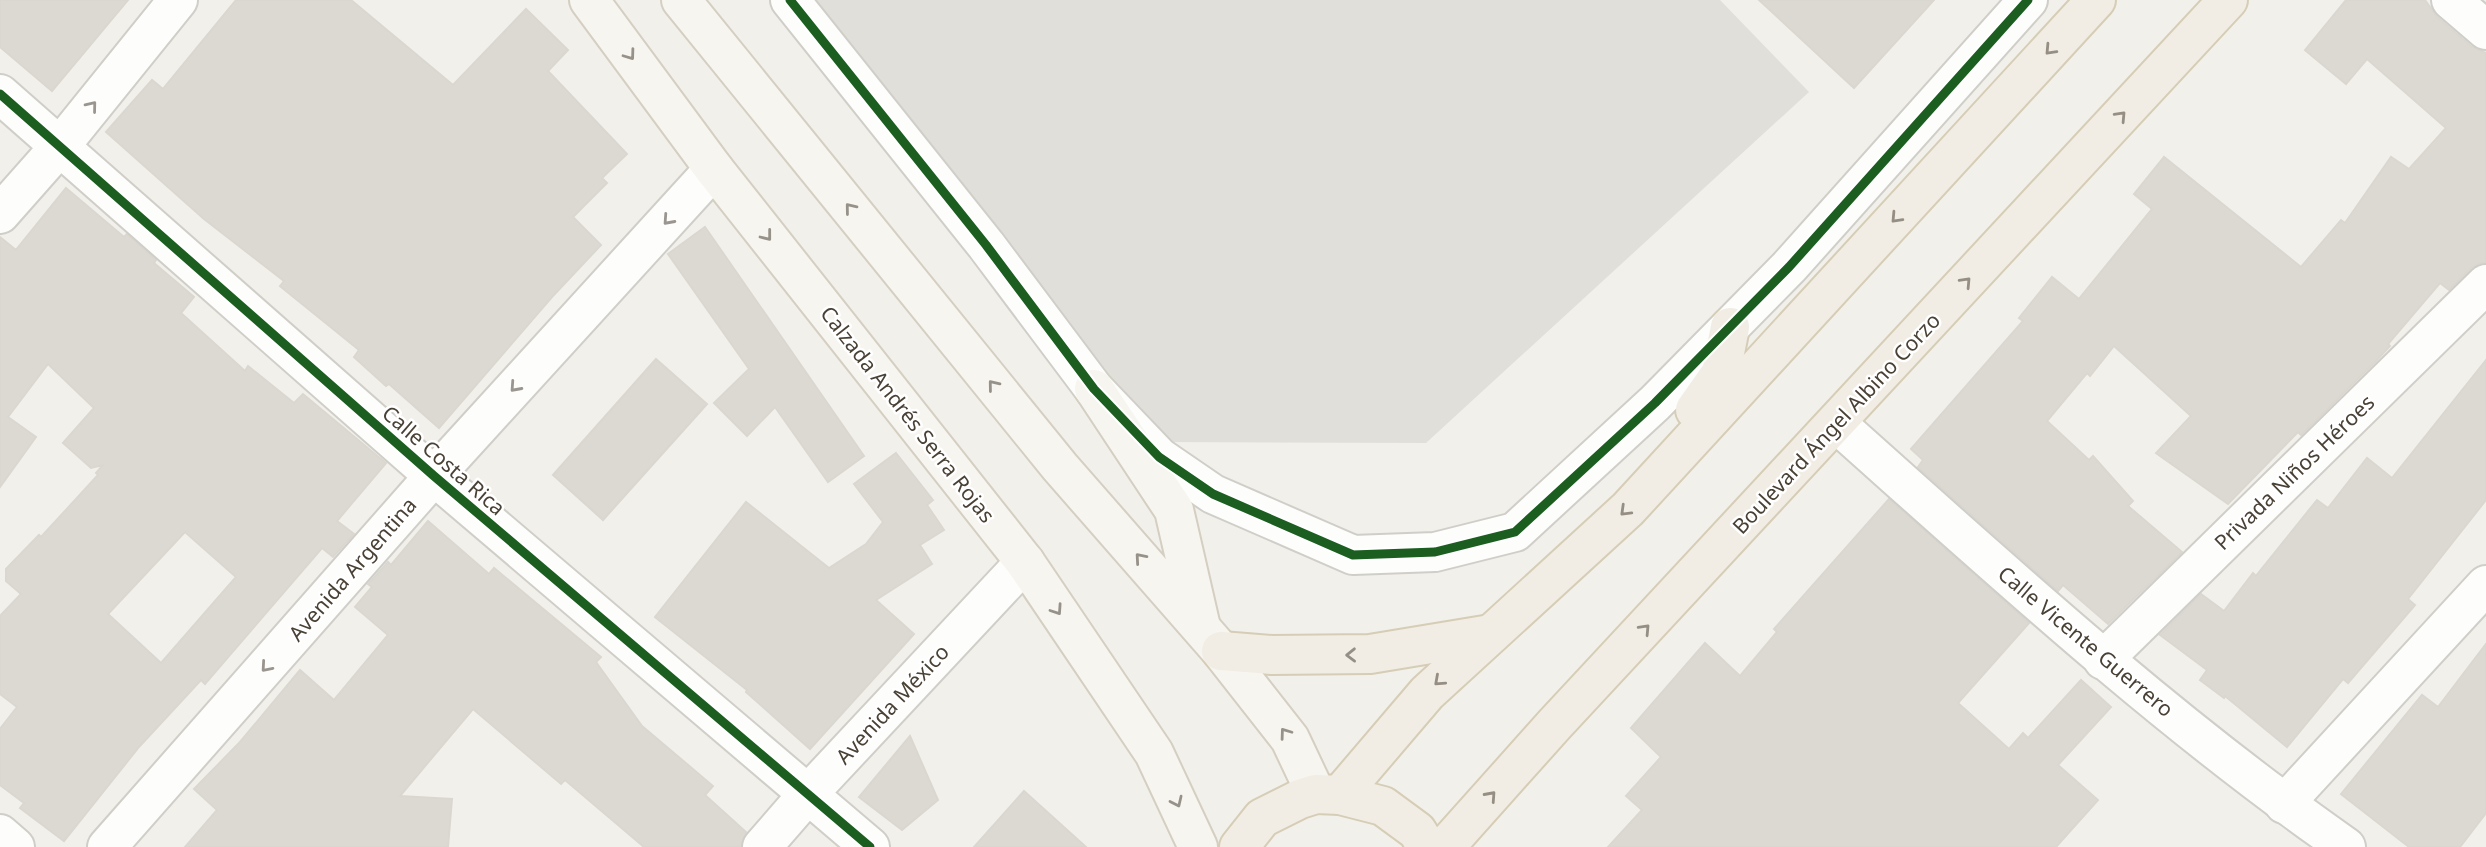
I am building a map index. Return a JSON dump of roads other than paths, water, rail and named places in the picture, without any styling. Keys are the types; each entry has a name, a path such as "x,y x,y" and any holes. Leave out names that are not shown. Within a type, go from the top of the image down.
{"main road":[{"name":"Calzada Andrés Serra Rojas","path":"589,0 715,169 1025,562 1154,753 1198,847"},
{"path":"681,0 1060,467 1211,640 1290,739 1328,795"},
{"path":"1328,795 1427,693 1628,509 2096,0"},
{"name":"Boulevard Ángel Albino Corzo","path":"1445,847 1554,725 2228,0"},
{"path":"1657,477 1670,443 1721,373 1730,327"},
{"path":"1094,389 1174,510 1211,640"},
{"path":"1211,640 1272,656 1370,654 1491,634"},
{"path":"1239,847 1262,818 1300,799 1328,795 1383,806 1417,831 1427,847"}],"street":[{"path":"0,214 61,145 178,0"},
{"path":"790,0 986,245 1094,389 1159,457 1213,494 1353,555 1435,552 1515,532 1655,403 1789,267 2028,0"},
{"path":"2451,0 2486,30"},
{"name":"Calle Costa Rica","path":"0,94 434,476 870,847"},
{"name":"Avenida Argentina","path":"107,847 434,476 715,169"},
{"name":"Privada Niños Héroes","path":"2103,660 2486,284"},
{"name":"Calle Vicente Guerrero","path":"1836,423 2103,660 2284,804 2346,847"},
{"name":"Avenida México","path":"762,847 808,794 1025,562"},
{"path":"2284,804 2486,585"},
{"path":"0,834 15,847"}]}
